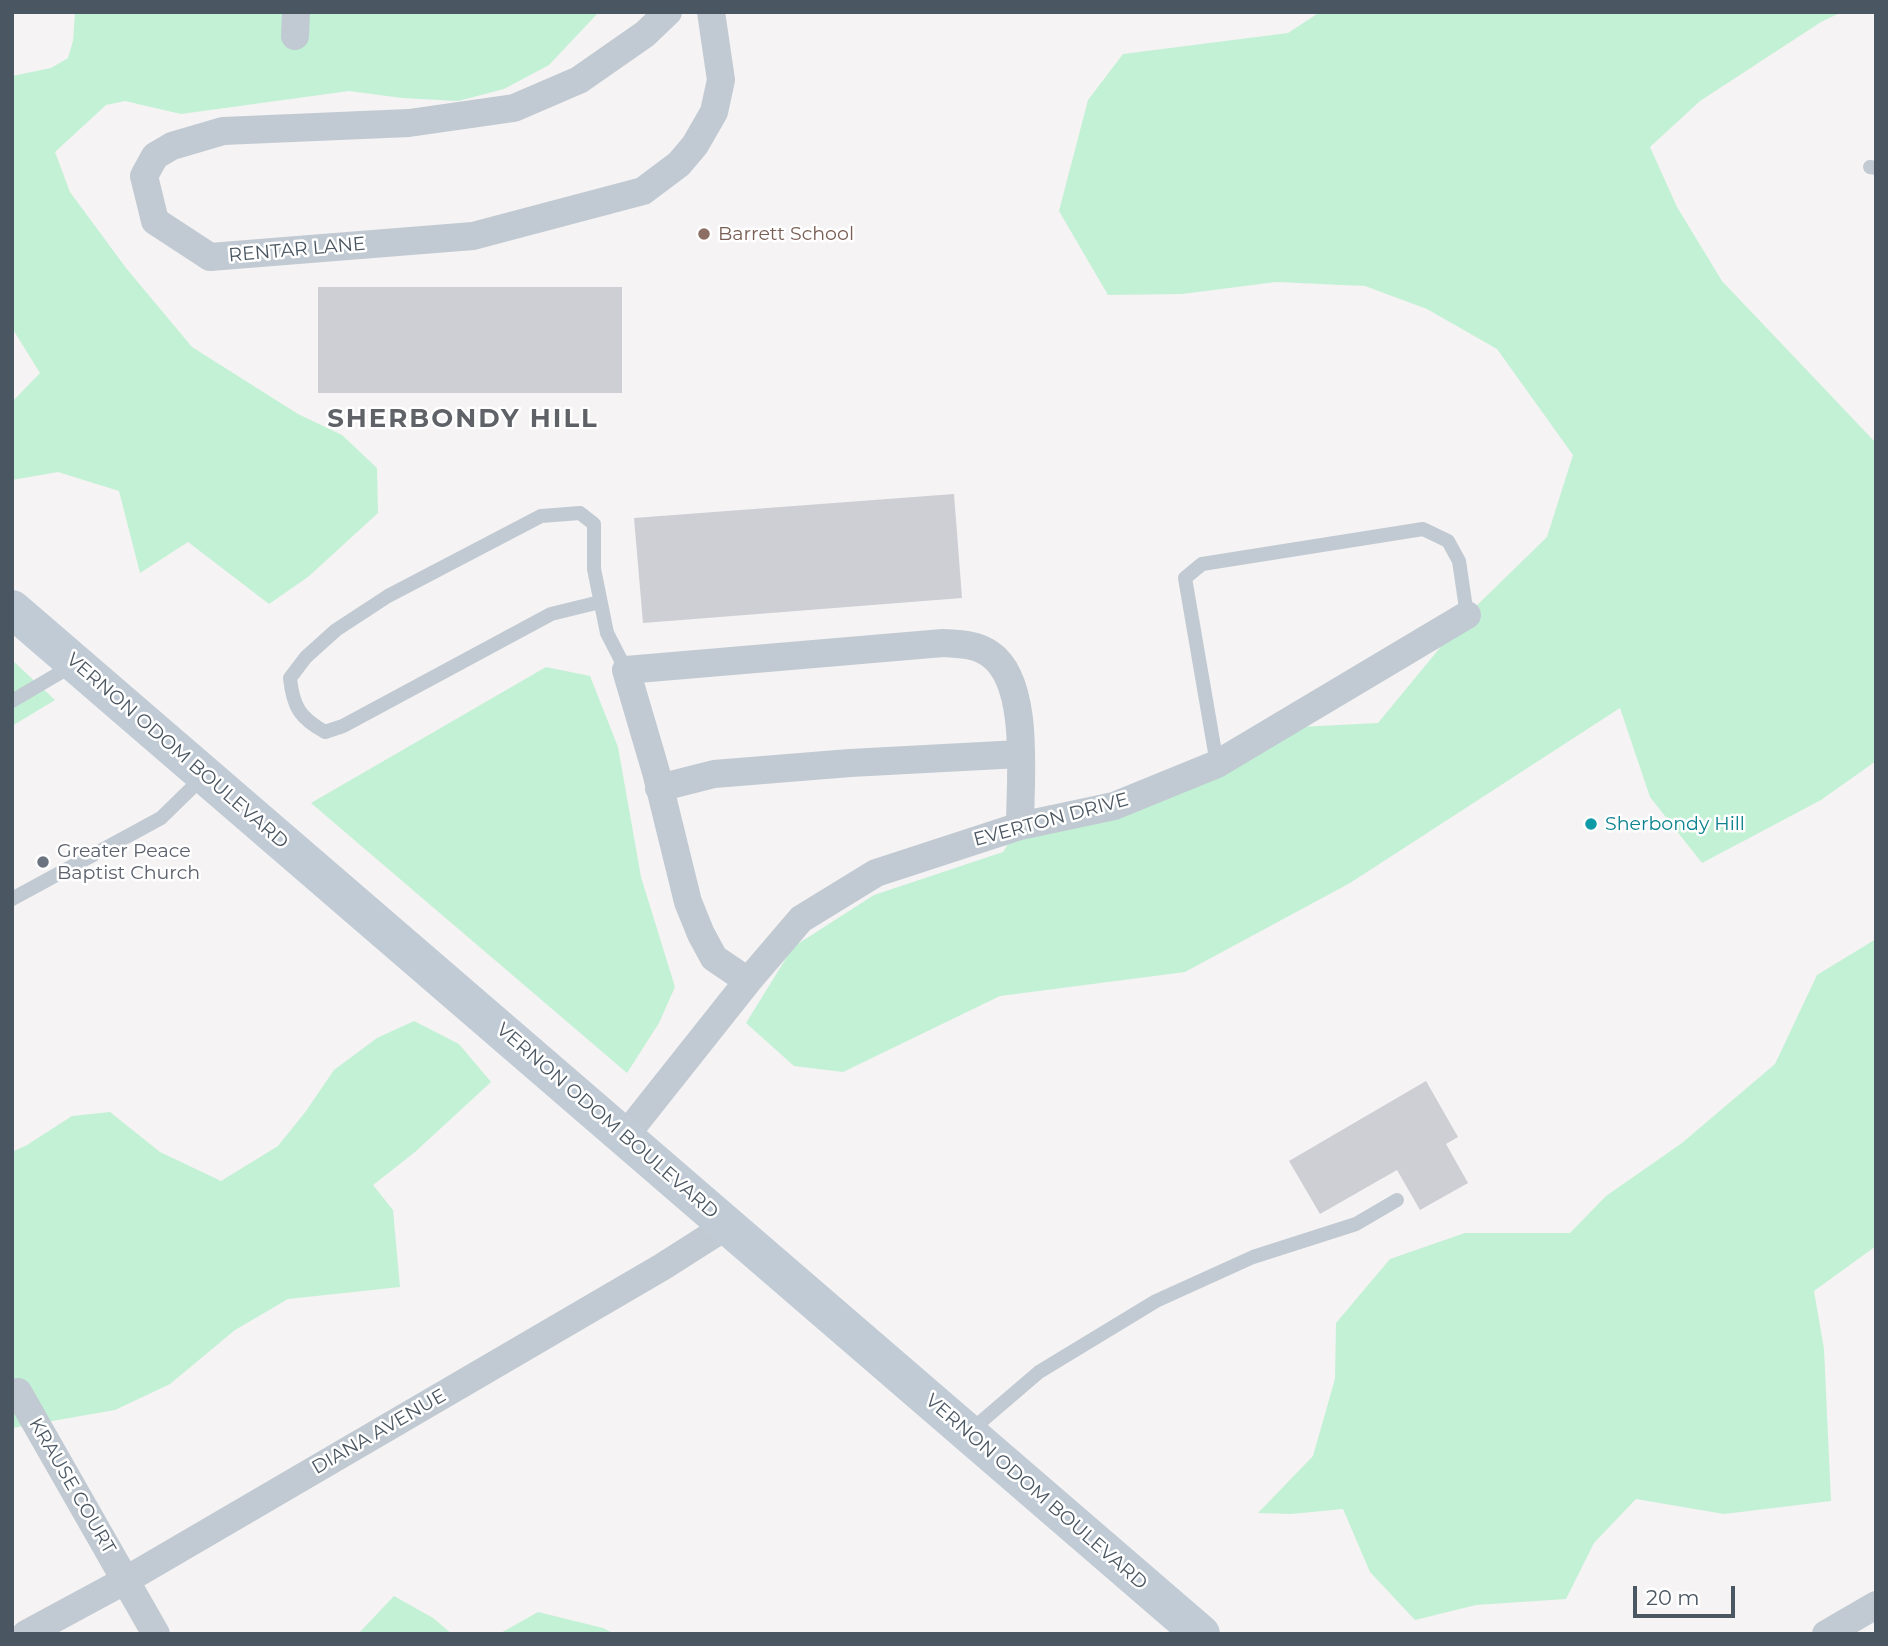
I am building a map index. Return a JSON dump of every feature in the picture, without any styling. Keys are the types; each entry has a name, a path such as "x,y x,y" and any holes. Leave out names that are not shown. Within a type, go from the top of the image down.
{"main road":[{"name":"VERNON ODOM BOULEVARD","path":"12,609 1200,1634"}],"street":[{"name":"RENTAR LANE","path":"668,12 645,34 579,80 514,108 409,123 223,131 172,146 155,156 144,176 155,222 210,257 473,236 643,191 679,164 695,145 714,112 721,80 711,12"},
{"name":"EVERTON DRIVE","path":"625,1136 748,981 802,919 876,873 1020,826 1114,806 1217,764 1467,615"},
{"path":"748,981 714,958 688,902 626,670 943,643 967,644 991,654 1010,676 1018,708 1020,826"},
{"path":"659,788 714,774 850,763 1020,754"},
{"name":"DIANA AVENUE","path":"26,1634 126,1580 662,1267 728,1225"},
{"name":"KRAUSE COURT","path":"18,1392 156,1634"},
{"path":"1826,1634 1876,1605"}],"lane":[{"path":"600,602 551,614 343,726 325,732 307,721 292,700 290,678 306,657 336,630 388,596 541,516 580,513 594,524 594,569 607,634 626,670"},
{"path":"1217,764 1185,578 1202,564 1423,529 1448,541 1459,561 1467,615"},
{"path":"12,701 76,664"},
{"path":"12,900 161,818 205,775"},
{"path":"968,1433 1039,1372 1156,1301 1253,1256 1356,1224 1397,1200"}],"green space":[{"path":"75,12 599,12 549,65 504,89 458,101 402,98 349,91 181,114 125,101 106,105 55,152 70,192 126,268 192,347 298,414 342,435 377,468 378,513 308,577 269,604 188,542 140,573 119,491 58,472 12,480 12,402 40,373 12,328 12,76 51,68 68,58 73,41"},
{"path":"1320,12 1842,12 1821,22 1700,101 1650,147 1677,207 1722,281 1876,443 1876,761 1821,800 1702,863 1650,797 1620,708 1350,883 1185,972 1000,996 843,1072 794,1066 746,1023 793,947 874,895 1003,852 1020,826 1114,806 1279,728 1378,723 1467,615 1547,537 1573,455 1497,349 1427,309 1365,286 1276,282 1182,294 1108,295 1059,211 1088,100 1123,54 1288,33"},
{"path":"12,660 55,700 12,726"},
{"path":"546,667 590,676 618,747 641,877 675,987 659,1023 627,1073 311,803"},
{"path":"1876,939 1876,1246 1814,1291 1824,1349 1831,1501 1724,1514 1636,1499 1594,1543 1566,1599 1476,1605 1415,1620 1370,1572 1343,1509 1291,1514 1258,1513 1313,1456 1335,1379 1336,1323 1390,1259 1465,1233 1570,1233 1606,1196 1682,1143 1775,1064 1817,975"},
{"path":"414,1021 459,1044 491,1082 415,1152 373,1185 393,1210 400,1287 288,1299 235,1330 170,1384 115,1410 12,1428 12,1152 72,1116 110,1112 160,1152 221,1181 278,1146 334,1070 377,1038"},
{"path":"394,1596 433,1618 452,1634 358,1634"},
{"path":"538,1612 603,1628 615,1634 499,1634"}],"building":[{"path":"318,287 622,287 622,393 318,393"},
{"path":"954,494 962,598 643,623 634,518"},
{"path":"1426,1081 1458,1137 1446,1144 1468,1183 1420,1210 1397,1170 1320,1214 1289,1161"}],"place":[{"name":"Barrett School","path":"704,234"},
{"name":"Sherbondy Hill","path":"1591,824"},
{"name":"Greater Peace Baptist Church","path":"43,862"}],"district":[{"name":"SHERBONDY HILL","path":"463,419"}]}
